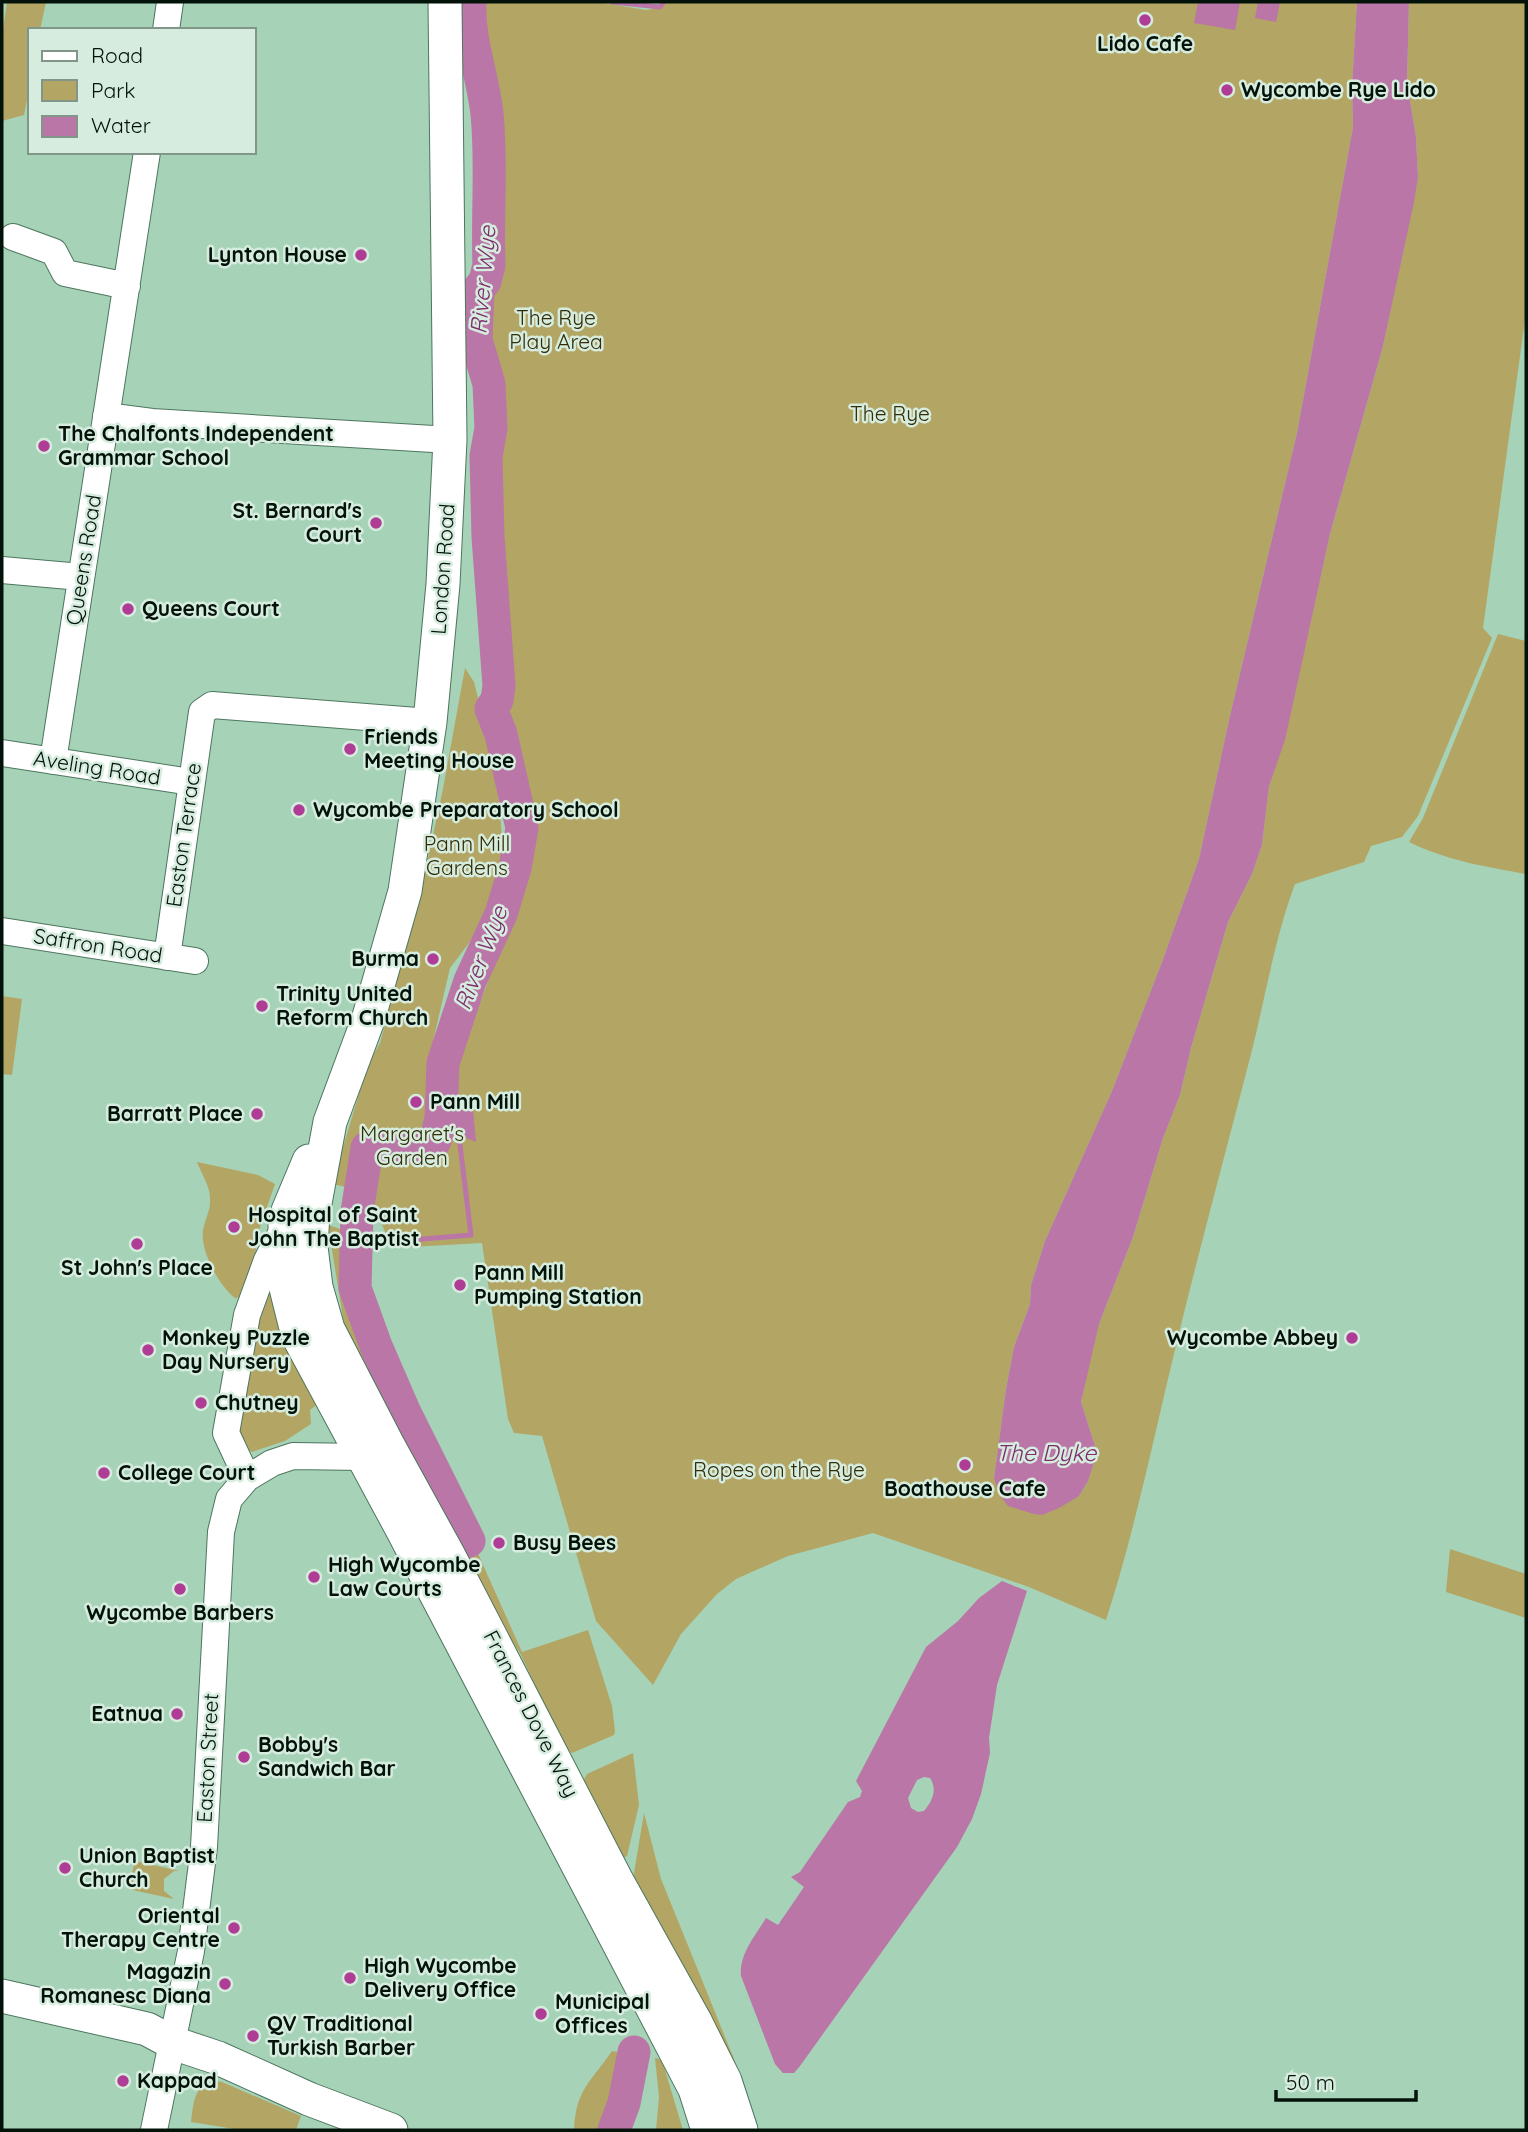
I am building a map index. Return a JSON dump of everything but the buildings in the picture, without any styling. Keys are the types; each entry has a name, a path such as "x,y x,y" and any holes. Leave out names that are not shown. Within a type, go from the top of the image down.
{"main road":[{"name":"London Road","path":"299,1220 330,1122 368,1020 405,891 430,722 443,584 450,440 445,2"},
{"name":"Frances Dove Way","path":"299,1220 311,1247 316,1287 328,1329 376,1452 695,2089 708,2130"},
{"name":"Frances Dove Way","path":"376,1452 456,1568 620,1886 695,2021 725,2081 741,2130"},
{"path":"2,1996 147,2029 173,2043 218,2058 309,2099 391,2130"}],"street":[{"path":"166,28 170,2"},
{"name":"Queens Road","path":"53,761 147,154"},
{"path":"13,237 54,252 65,272 127,286"},
{"path":"106,416 152,422 450,440"},
{"path":"2,569 81,576"},
{"name":"Easton Terrace","path":"167,957 202,712 212,705 430,722"},
{"name":"Aveling Road","path":"2,753 191,782"},
{"name":"Saffron Road","path":"2,931 195,961"},
{"path":"247,1478 226,1433 247,1315 267,1260 299,1220"},
{"name":"Easton Street","path":"154,2130 191,1951 204,1847 221,1532 229,1499 247,1478 272,1463 293,1457 376,1452"}],"green space":[{"path":"7,2 46,2 40,28 28,28 28,95 24,115 2,121 2,37"},
{"name":"The Rye","path":"481,2 598,2 646,10 658,8 668,2 1357,2 1352,85 1353,127 1297,433 1199,859 1112,1091 1045,1241 1031,1285 1030,1304 1014,1347 1006,1389 994,1478 1079,1496 1088,1481 1096,1449 1081,1402 1089,1360 1099,1324 1133,1237 1163,1138 1180,1095 1228,922 1252,874 1262,845 1269,785 1284,740 1330,534 1383,346 1418,177 1416,137 1407,83 1409,2 1526,2 1526,312 1483,628 1492,638 1418,816 1402,837 1371,846 1364,862 1295,884 1275,948 1136,1514 1106,1620 1029,1587 873,1533 788,1556 736,1579 717,1594 681,1634 653,1685 596,1621 542,1436 514,1433 508,1419 482,1243 392,1248 380,1220 364,1211 364,1191 332,1184 368,1064 380,1043 420,895 465,668 474,682 482,713 499,801 504,862 494,898 472,939 450,968 428,1063 453,1066 457,1063 516,908 523,872 524,838 517,784 506,747 492,554 489,420 484,354 493,186 487,98 480,62 478,31"},
{"path":"1498,634 1526,641 1526,874 1481,866 1409,842 1423,818"},
{"path":"2,996 22,999 12,1075 2,1074"},
{"path":"197,1162 258,1175 275,1184 257,1230 252,1277 244,1297 235,1298 229,1292 217,1277 204,1248 203,1230 210,1207 210,1193"},
{"path":"328,1225 340,1229 343,1277 359,1343 471,1538 522,1652 588,1630 612,1706 614,1735 572,1753 564,1747 520,1653 472,1579 345,1330"},
{"path":"272,1278 319,1403 310,1410 311,1424 285,1441 252,1452 244,1448 234,1429 250,1345"},
{"path":"1450,1549 1526,1574 1526,1618 1446,1592"},
{"path":"633,1753 639,1805 627,1856 617,1861 582,1783 587,1774"},
{"path":"644,1813 661,1879 736,2064 728,2068 632,1885"},
{"path":"135,1861 180,1871 174,1871 164,1879 164,1891 174,1899 128,1889"},
{"path":"612,2051 629,2054 620,2103 610,2130 574,2130 581,2095"},
{"path":"655,2058 662,2060 683,2130 656,2130 659,2097"},
{"path":"215,2081 301,2116 296,2130 241,2130 191,2122 196,2096 202,2087"}],"water":[{"path":"1198,2 1240,2 1235,30 1194,23"},
{"path":"1258,2 1280,2 1276,22 1255,18"},
{"name":"The Dyke","path":"1357,2 1409,2 1407,83 1416,137 1418,177 1414,202 1383,346 1330,534 1285,740 1269,786 1262,845 1252,874 1228,922 1180,1095 1163,1138 1133,1237 1099,1324 1081,1402 1096,1449 1094,1463 1079,1496 1042,1515 1034,1514 1008,1506 999,1494 994,1478 1014,1347 1030,1304 1031,1285 1045,1241 1112,1091 1199,859 1297,433 1353,127 1352,85"},
{"path":"441,1089 472,1099 476,1142 447,1130 434,1135 427,1130 427,1118"},
{"path":"1002,1581 1027,1591 997,1685 989,1738 990,1753 981,1794 972,1819 957,1847 800,2066 794,2073 783,2073 775,2064 741,1976 745,1952 766,1918 778,1925 804,1887 791,1877 800,1872 848,1802 860,1797 862,1791 856,1781 926,1647 958,1621 979,1598","holes":["930,1778 934,1787 933,1795 924,1811 918,1812 911,1808 908,1798 917,1780"]}],"waterway":[{"name":"River Wye","path":"469,1541 405,1413 355,1288 357,1212 367,1148 398,1145 424,1147 435,1141 441,1119 443,1063 470,981 501,914 515,868 522,828 501,734 491,709 497,700 499,686 488,537 486,456 491,428 489,384 476,340 478,290 485,281 489,265 489,152 487,114 473,44 470,2"},
{"path":"612,2 660,7 664,2"},
{"path":"398,1241 471,1235 460,1145 453,1128"},
{"name":"River Wye","path":"614,2130 624,2103 634,2052"}],"place":[{"name":"Lido Cafe","path":"1145,20"},
{"name":"Wycombe Rye Lido","path":"1227,90"},
{"name":"Lynton House","path":"361,255"},
{"name":"The Chalfonts Independent Grammar School","path":"44,446"},
{"name":"St. Bernard's Court","path":"376,523"},
{"name":"Queens Court","path":"128,609"},
{"name":"Friends Meeting House","path":"350,749"},
{"name":"Wycombe Preparatory School","path":"299,810"},
{"name":"Burma","path":"433,959"},
{"name":"Trinity United Reform Church","path":"262,1006"},
{"name":"Pann Mill","path":"416,1102"},
{"name":"Barratt Place","path":"257,1114"},
{"name":"Hospital of Saint John The Baptist","path":"234,1227"},
{"name":"St John's Place","path":"137,1244"},
{"name":"Pann Mill Pumping Station","path":"460,1285"},
{"name":"Wycombe Abbey","path":"1352,1338"},
{"name":"Monkey Puzzle Day Nursery","path":"148,1350"},
{"name":"Chutney","path":"201,1403"},
{"name":"Boathouse Cafe","path":"965,1465"},
{"name":"College Court","path":"104,1473"},
{"name":"Busy Bees","path":"499,1543"},
{"name":"High Wycombe Law Courts","path":"314,1577"},
{"name":"Wycombe Barbers","path":"180,1589"},
{"name":"Eatnua","path":"177,1714"},
{"name":"Bobby's Sandwich Bar","path":"244,1757"},
{"name":"Union Baptist Church","path":"65,1868"},
{"name":"Oriental Therapy Centre","path":"234,1928"},
{"name":"High Wycombe Delivery Office","path":"350,1978"},
{"name":"Magazin Romanesc Diana","path":"225,1984"},
{"name":"Municipal Offices","path":"541,2014"},
{"name":"QV Traditional Turkish Barber","path":"253,2036"},
{"name":"Kappad","path":"123,2081"}],"park label":[{"name":"The Rye Play Area","path":"556,330"},
{"name":"Pann Mill Gardens","path":"467,856"},
{"name":"Margaret's Garden","path":"412,1146"},
{"name":"Ropes on the Rye","path":"779,1470"}]}
